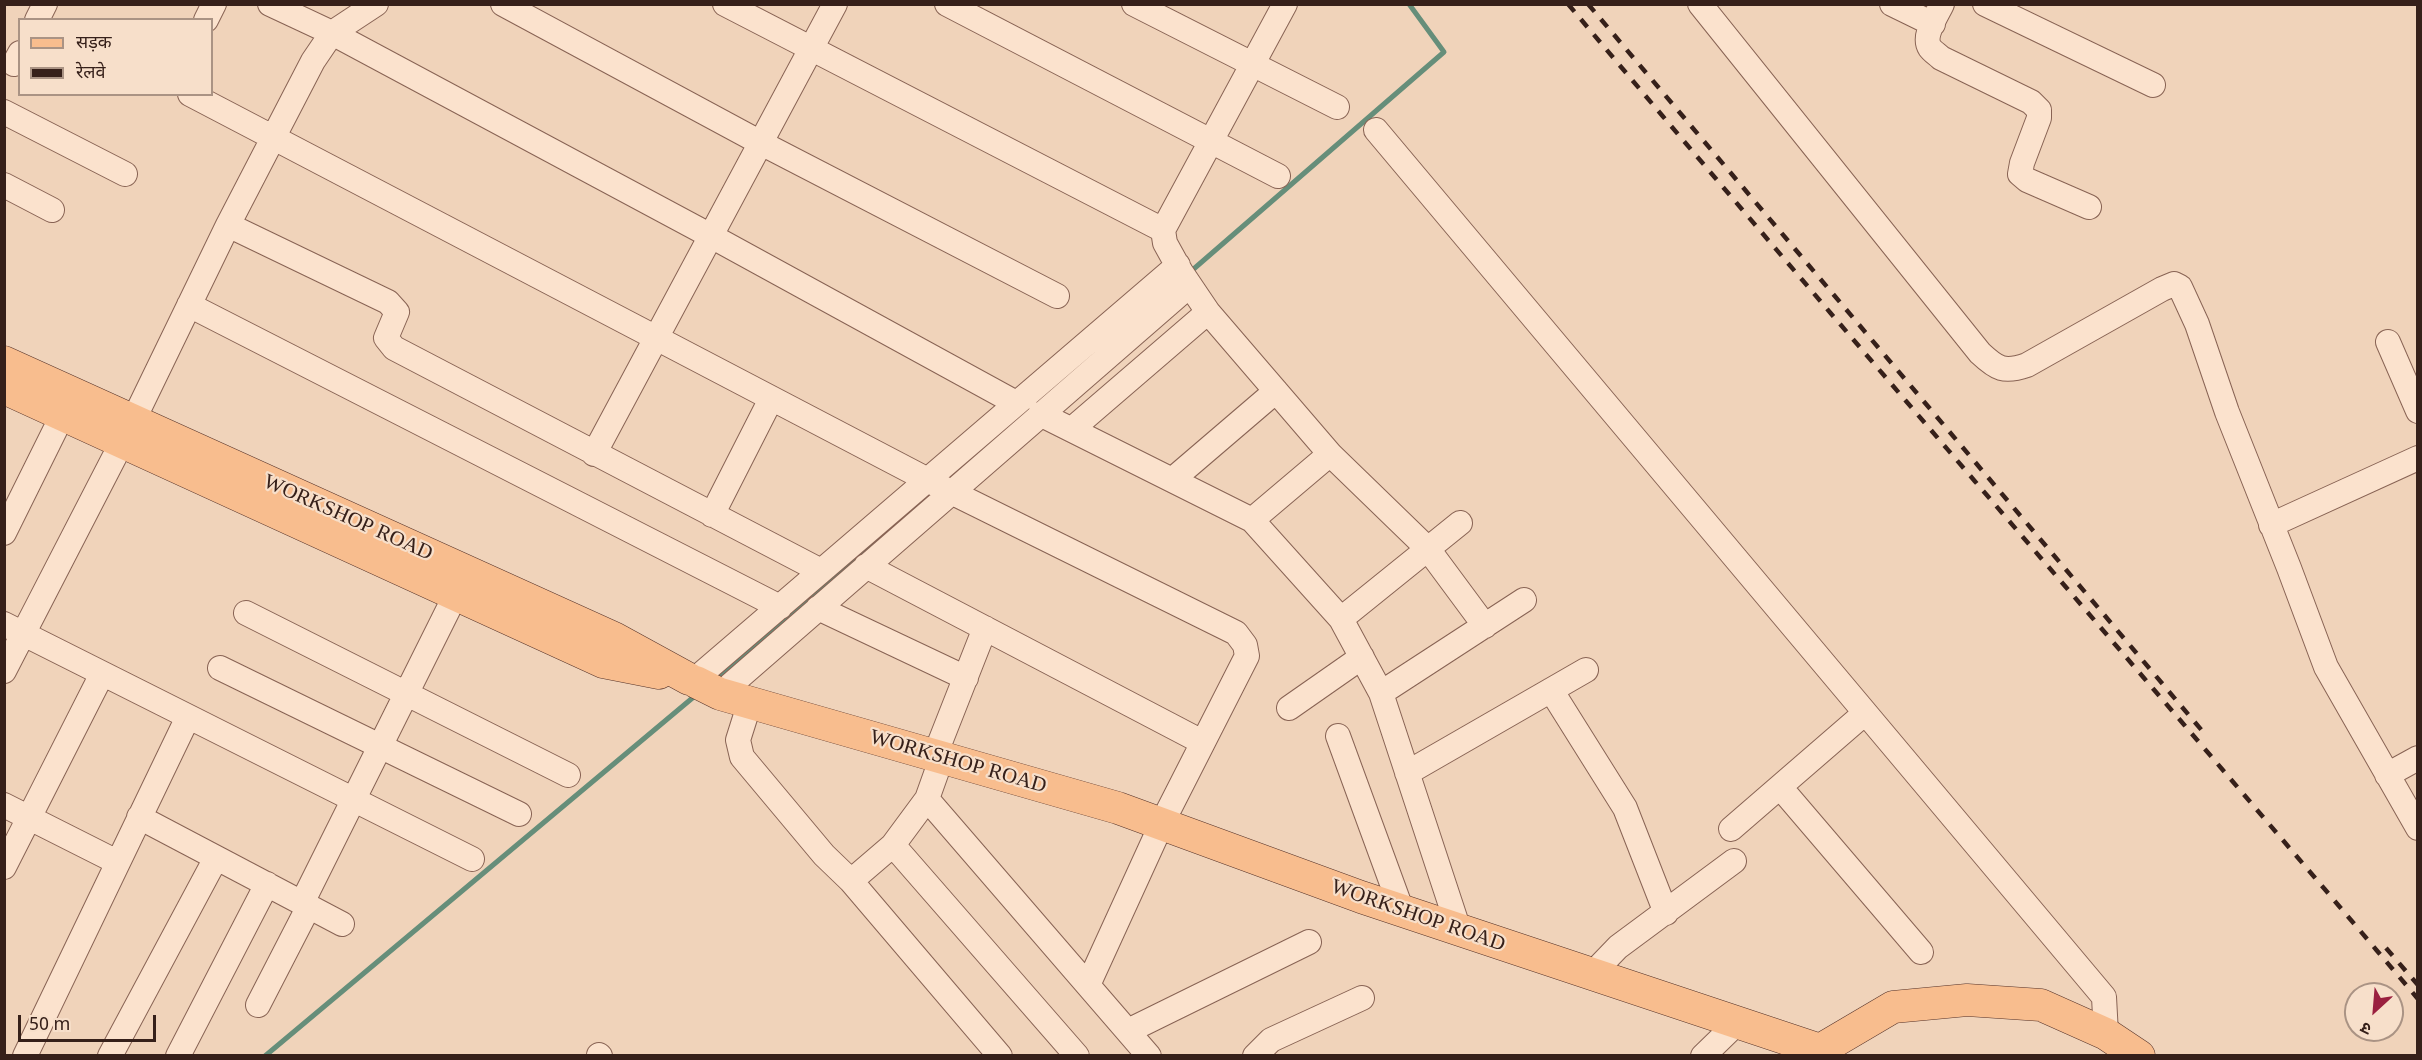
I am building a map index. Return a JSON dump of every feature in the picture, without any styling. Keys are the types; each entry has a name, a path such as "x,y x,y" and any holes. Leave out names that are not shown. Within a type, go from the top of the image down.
{"main road":[{"name":"WORKSHOP ROAD","path":"5,383 128,430 614,638 702,685"},
{"name":"WORKSHOP ROAD","path":"5,383 63,414 128,430 456,594 603,662 702,685 750,702 1118,807 1402,911 1738,1022 1817,1053 1893,1008 1967,1000 2041,1005 2106,1034 2139,1056"}],"street":[{"path":"207,18 214,4"},
{"path":"270,4 332,33 1016,403"},
{"path":"4,671 14,628 128,430 228,225 313,62 332,33 345,4"},
{"path":"332,33 376,4"},
{"path":"503,4 761,143 1057,296"},
{"path":"725,4 1163,230"},
{"path":"594,454 835,4"},
{"path":"947,4 1278,176"},
{"path":"1134,4 1252,66 1337,107"},
{"path":"1285,4 1163,230 1165,243 1208,312 1330,454 1428,549 1485,626"},
{"path":"1700,4 1980,353 1995,367 2013,370 2027,365 2162,289 2174,284 2180,287 2197,324 2227,412 2326,667 2418,828"},
{"path":"1892,4 1938,14 1927,40 1930,48 1941,58 2031,102 2039,110 2039,118 2020,174 2027,180 2089,207"},
{"path":"1985,4 2153,85"},
{"path":"194,96 939,486 1236,633 1245,645 1247,656 1162,823 1088,985"},
{"path":"4,112 125,174"},
{"path":"1376,130 2104,997 2106,1034"},
{"path":"4,185 52,210"},
{"path":"228,225 388,302 397,312 386,338 394,348 821,572"},
{"path":"702,685 818,608 866,566 1016,403 1184,276"},
{"path":"702,685 780,607 821,572 1040,414 1184,276"},
{"path":"189,304 780,607"},
{"path":"1072,429 1208,312"},
{"path":"2388,342 2418,411"},
{"path":"1172,480 1276,391"},
{"path":"712,515 771,399"},
{"path":"4,533 63,414"},
{"path":"1040,414 1252,520 1341,619 1381,693 1459,930"},
{"path":"1252,520 1330,454"},
{"path":"2271,525 2418,458"},
{"path":"1341,619 1460,523"},
{"path":"866,566 1202,742"},
{"path":"258,1005 353,800 456,594"},
{"path":"1381,693 1524,600"},
{"path":"818,608 966,678"},
{"path":"246,613 568,775"},
{"path":"14,628 472,859"},
{"path":"851,881 893,844 927,799 939,756 985,628"},
{"path":"1289,708 1362,657"},
{"path":"220,668 519,814"},
{"path":"1407,773 1586,670"},
{"path":"4,867 102,674"},
{"path":"1551,690 1625,808 1666,913"},
{"path":"750,702 738,740 742,757 824,855 851,881 1000,1056"},
{"path":"1731,830 1865,712"},
{"path":"25,1056 188,717"},
{"path":"1338,736 1402,911"},
{"path":"2387,775 2418,758"},
{"path":"1780,787 1922,952"},
{"path":"927,799 1149,1056"},
{"path":"4,805 117,862"},
{"path":"139,818 342,924"},
{"path":"893,844 1077,1056"},
{"path":"110,1056 216,858"},
{"path":"1592,974 1617,947 1734,861"},
{"path":"178,1056 267,884"},
{"path":"1128,1031 1310,942"},
{"path":"1264,1052 1271,1040 1362,998"},
{"path":"1703,1056 1738,1022"}],"waterway":[{"path":"1189,273 1444,52 1409,4"},
{"path":"715,679 895,526"},
{"path":"265,1056 696,695"}],"railway":[{"path":"1568,4 2418,999"},
{"path":"1588,4 2204,733"},
{"path":"2386,948 2418,985"}]}
